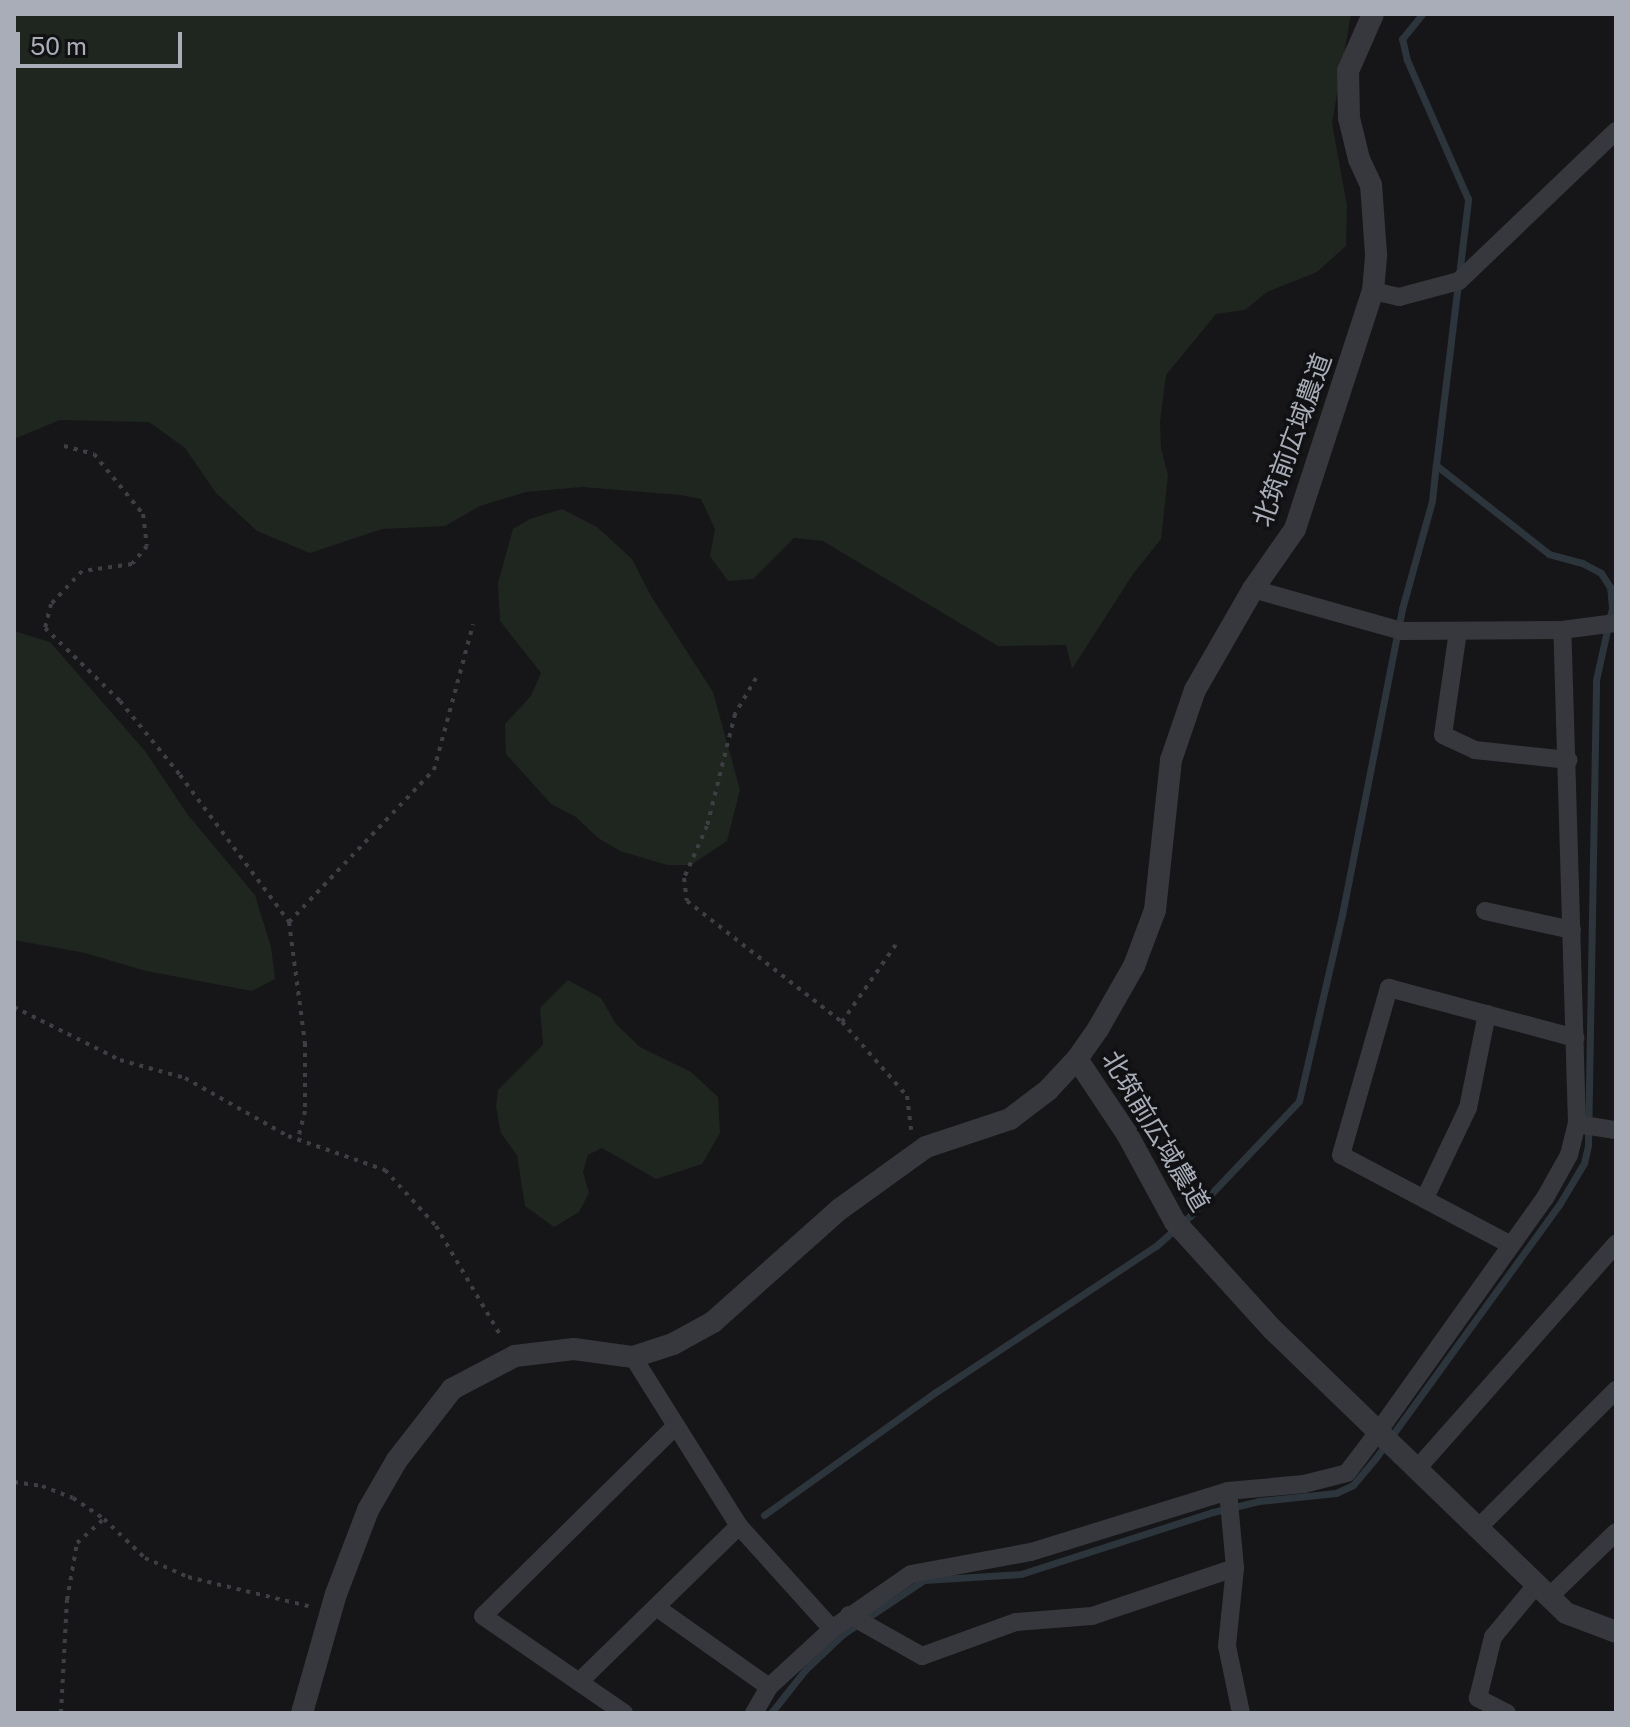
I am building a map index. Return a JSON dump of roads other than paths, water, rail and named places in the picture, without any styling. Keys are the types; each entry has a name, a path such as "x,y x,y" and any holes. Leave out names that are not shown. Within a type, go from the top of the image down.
{"street":[{"name":"北筑前広域農道","path":"1373,14 1348,71 1349,118 1359,159 1371,185 1375,216 1373,291 1295,529 1253,589 1195,690 1171,760 1155,910 1134,966 1077,1059 1127,1134 1175,1222 1272,1329 1566,1613 1616,1632"},
{"path":"1373,291 1399,297 1459,281 1616,131"},
{"path":"1253,589 1401,631 1562,630 1616,623"},
{"path":"754,1713 769,1687 832,1629 911,1574 1031,1552 1228,1491 1304,1484 1347,1473 1378,1432 1511,1245 1569,1155 1577,1124 1562,630"},
{"path":"1458,631 1443,735 1475,750 1568,760"},
{"path":"1485,911 1572,930"},
{"path":"1511,1245 1341,1155 1389,988 1575,1038"},
{"path":"1425,1198 1468,1108 1487,1014"},
{"path":"302,1713 330,1611 368,1510 397,1460 452,1389 515,1356 574,1349 633,1357 673,1344 713,1322 840,1209 926,1147 1010,1119 1048,1090 1077,1059"},
{"path":"1577,1124 1616,1130"},
{"path":"1416,1470 1616,1244"},
{"path":"633,1357 739,1526 832,1629"},
{"path":"1477,1529 1616,1390"},
{"path":"624,1713 483,1616 676,1426"},
{"path":"1228,1491 1235,1568 1227,1646 1241,1713"},
{"path":"579,1682 739,1526"},
{"path":"1507,1713 1478,1698 1493,1637 1542,1591 1616,1532"},
{"path":"849,1615 922,1656 1016,1622 1092,1616 1235,1568"},
{"path":"656,1607 769,1687"}],"waterway":[{"path":"771,1713 805,1670 843,1634 924,1580 1021,1574 1213,1512 1259,1501 1336,1493 1353,1485 1559,1205 1584,1163 1588,1145 1596,680 1612,608 1610,587 1601,573 1582,563 1549,554 1436,465 1468,199 1407,60 1402,39 1422,14"},
{"path":"764,1515 936,1392 1156,1246 1190,1216 1299,1101 1342,915 1402,609 1432,501 1436,465"}]}
